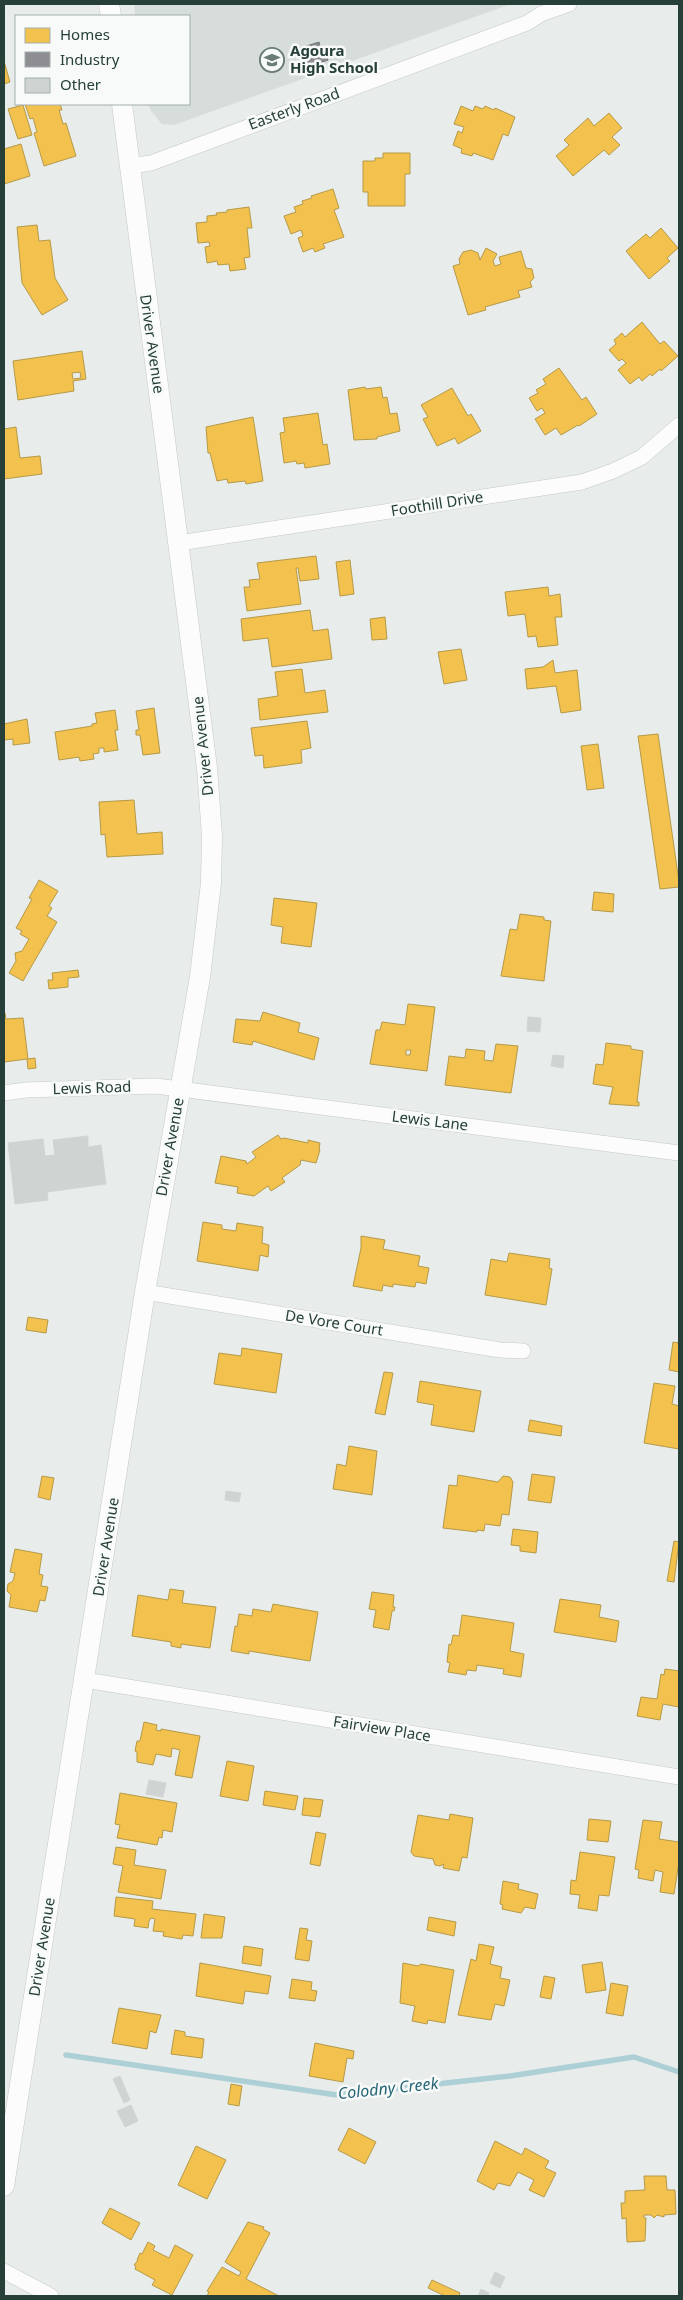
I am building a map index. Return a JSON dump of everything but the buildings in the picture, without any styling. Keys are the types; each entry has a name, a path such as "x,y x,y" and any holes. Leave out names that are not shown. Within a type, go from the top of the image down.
{"street":[{"name":"Easterly Road","path":"130,166 151,163 527,23 541,14 569,4"},
{"name":"Driver Avenue","path":"4,2186 145,1292 200,977 211,883 212,836 207,768 122,105"},
{"name":"Foothill Drive","path":"179,543 582,482 613,471 642,457 679,425"},
{"name":"Lewis Road","path":"4,1093 26,1090 105,1087 156,1086 180,1089"},
{"name":"Lewis Lane","path":"180,1089 679,1153"},
{"name":"De Vore Court","path":"145,1292 500,1350 523,1351"},
{"name":"Fairview Place","path":"85,1680 679,1776"},
{"path":"4,2271 51,2296"}],"shaded area":[{"name":"Agoura High School","path":"134,4 511,4 174,125 162,124 148,105 190,105 190,15 135,15"}],"waterway":[{"name":"Colodny Creek","path":"66,2055 337,2095 510,2076 634,2057 679,2072"}],"place":[{"name":"Agoura High School","path":"272,60"}]}
